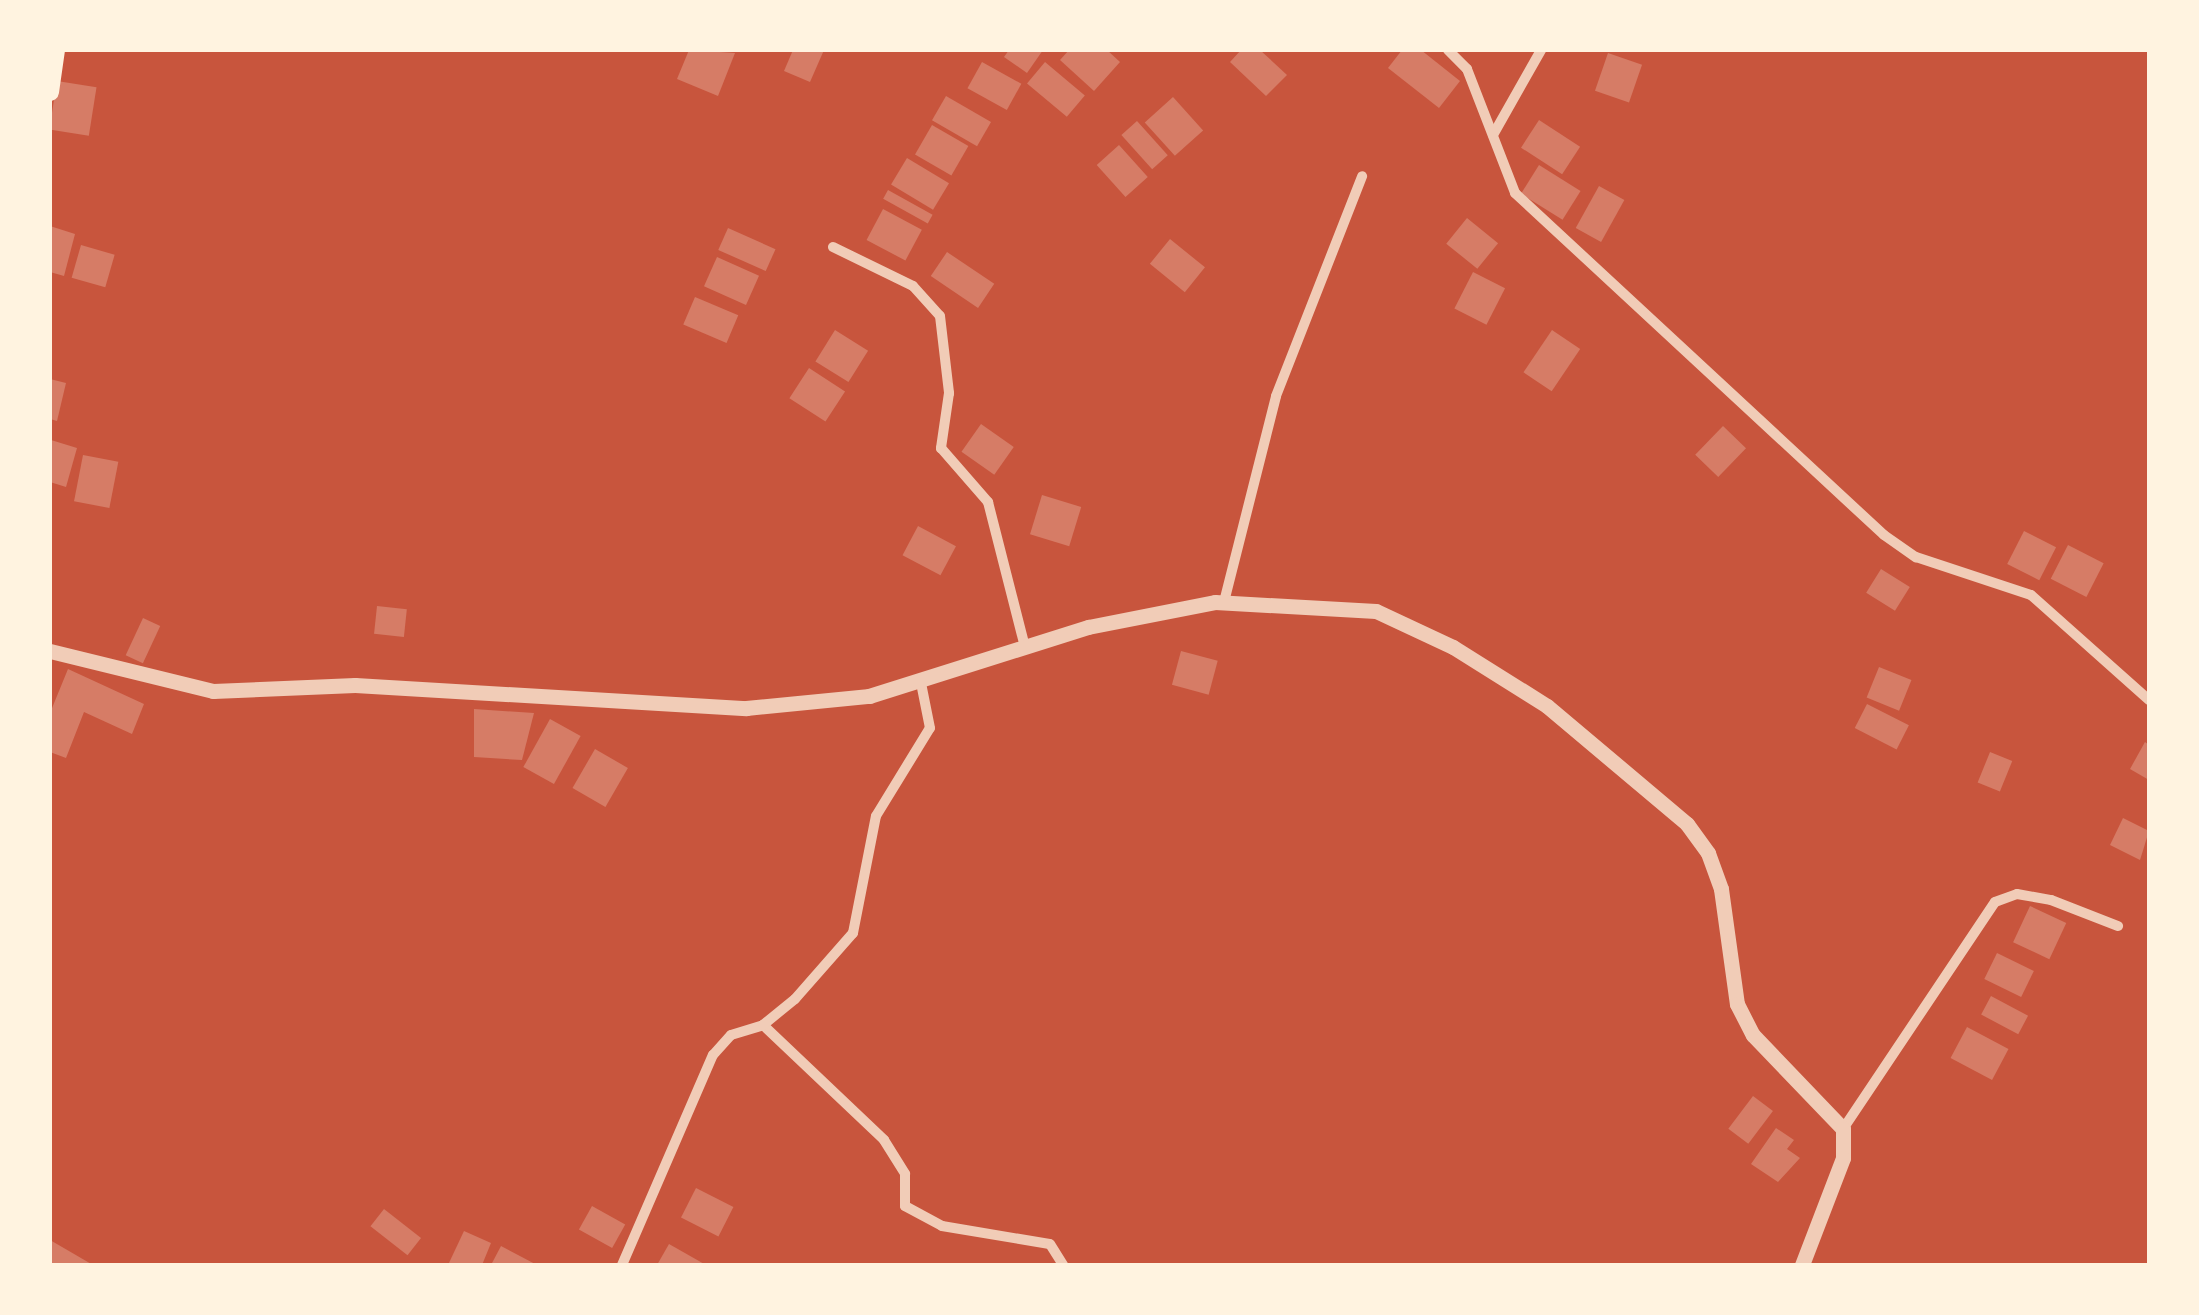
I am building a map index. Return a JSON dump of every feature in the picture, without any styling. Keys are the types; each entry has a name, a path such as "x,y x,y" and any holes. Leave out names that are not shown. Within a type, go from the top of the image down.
{"main road":[{"path":"50,92 56,50"}],"street":[{"path":"1448,50 1467,69 1516,194 1884,535 1916,557 2032,596 2149,700"},
{"path":"1493,135 1541,50"},
{"path":"1224,602 1276,396 1362,176"},
{"path":"833,248 913,286 940,316 948,393 940,448 988,502 1025,647"},
{"path":"50,651 213,690 355,685 746,708 869,696 1145,614 1224,602 1376,612 1405,623 1547,706 1650,790 1708,853 1722,889 1730,984 1753,1035 1843,1129"},
{"path":"622,1265 713,1054 732,1035 762,1025 853,934 876,816 930,728 921,683"},
{"path":"1802,1265 1843,1158 1843,1129 1995,902 2017,894 2051,900 2118,926"},
{"path":"762,1025 884,1140 905,1174 904,1206 942,1226 1050,1244 1064,1265"}],"building":[{"path":"689,50 735,53 718,96 677,79"},
{"path":"793,50 824,50 810,82 784,71"},
{"path":"1009,50 1043,50 1027,73 1004,57"},
{"path":"1069,50 1107,50 1120,62 1094,91 1060,60"},
{"path":"1241,50 1260,50 1287,75 1266,96 1230,62"},
{"path":"1402,50 1421,50 1460,81 1439,108 1388,68"},
{"path":"1608,53 1642,65 1629,103 1595,91"},
{"path":"982,62 1021,84 1007,110 967,88"},
{"path":"1045,62 1085,95 1067,117 1027,83"},
{"path":"57,81 97,87 89,136 50,130"},
{"path":"946,96 991,122 977,146 932,120"},
{"path":"1173,97 1203,130 1175,156 1145,122"},
{"path":"1539,120 1580,147 1562,174 1521,148"},
{"path":"1137,121 1168,155 1152,169 1121,135"},
{"path":"932,125 968,146 951,175 915,154"},
{"path":"1119,145 1148,177 1125,197 1097,165"},
{"path":"907,158 949,183 933,210 891,185"},
{"path":"1539,165 1581,191 1563,220 1521,194"},
{"path":"1599,186 1624,200 1601,242 1576,228"},
{"path":"888,190 933,215 928,223 883,199"},
{"path":"883,209 922,230 905,261 867,240"},
{"path":"1467,218 1498,243 1477,269 1446,244"},
{"path":"50,226 75,234 64,276 50,272"},
{"path":"728,228 776,249 766,271 718,250"},
{"path":"1170,239 1205,267 1185,292 1150,264"},
{"path":"81,245 115,255 105,287 72,278"},
{"path":"947,252 994,284 978,308 931,276"},
{"path":"717,257 759,276 746,305 704,286"},
{"path":"1473,272 1505,288 1486,325 1454,309"},
{"path":"695,297 738,315 727,343 683,325"},
{"path":"835,330 868,351 848,382 815,361"},
{"path":"1552,330 1580,349 1552,391 1523,372"},
{"path":"809,368 845,391 825,422 789,398"},
{"path":"50,379 66,383 57,421 50,419"},
{"path":"981,424 1014,447 994,475 961,452"},
{"path":"1723,426 1746,448 1718,477 1695,455"},
{"path":"51,440 77,448 66,487 50,482"},
{"path":"83,455 118,462 109,508 74,501"},
{"path":"1042,495 1081,507 1069,546 1030,534"},
{"path":"918,526 956,546 940,575 903,555"},
{"path":"2024,531 2056,547 2039,580 2007,564"},
{"path":"2068,545 2104,563 2086,597 2051,579"},
{"path":"1881,569 1910,587 1895,611 1866,593"},
{"path":"377,606 407,609 404,637 374,634"},
{"path":"143,618 160,626 143,663 126,655"},
{"path":"1181,651 1218,661 1209,695 1172,685"},
{"path":"1879,667 1911,680 1899,711 1867,698"},
{"path":"68,669 144,704 132,734 84,712 66,758 50,752 50,713"},
{"path":"1867,704 1909,725 1897,749 1855,728"},
{"path":"474,709 534,713 522,760 474,757"},
{"path":"550,719 581,736 554,784 523,767"},
{"path":"2145,742 2149,745 2149,780 2130,769"},
{"path":"595,749 628,768 605,807 572,788"},
{"path":"1990,752 2012,761 2000,792 1978,783"},
{"path":"2123,818 2149,831 2140,860 2110,845"},
{"path":"2030,906 2066,923 2049,959 2013,942"},
{"path":"1997,953 2034,971 2021,997 1984,979"},
{"path":"1991,996 2028,1016 2018,1034 1981,1015"},
{"path":"1967,1027 2008,1049 1992,1080 1951,1058"},
{"path":"1753,1096 1773,1111 1748,1144 1728,1129"},
{"path":"1776,1128 1794,1140 1787,1149 1800,1158 1778,1182 1751,1164"},
{"path":"696,1188 733,1207 718,1236 681,1217"},
{"path":"592,1206 625,1224 612,1248 579,1230"},
{"path":"384,1209 421,1238 407,1255 370,1226"},
{"path":"464,1231 491,1243 482,1265 448,1265"},
{"path":"50,1240 93,1265 50,1265"},
{"path":"669,1244 706,1265 657,1265"},
{"path":"501,1246 537,1265 491,1265"}]}
